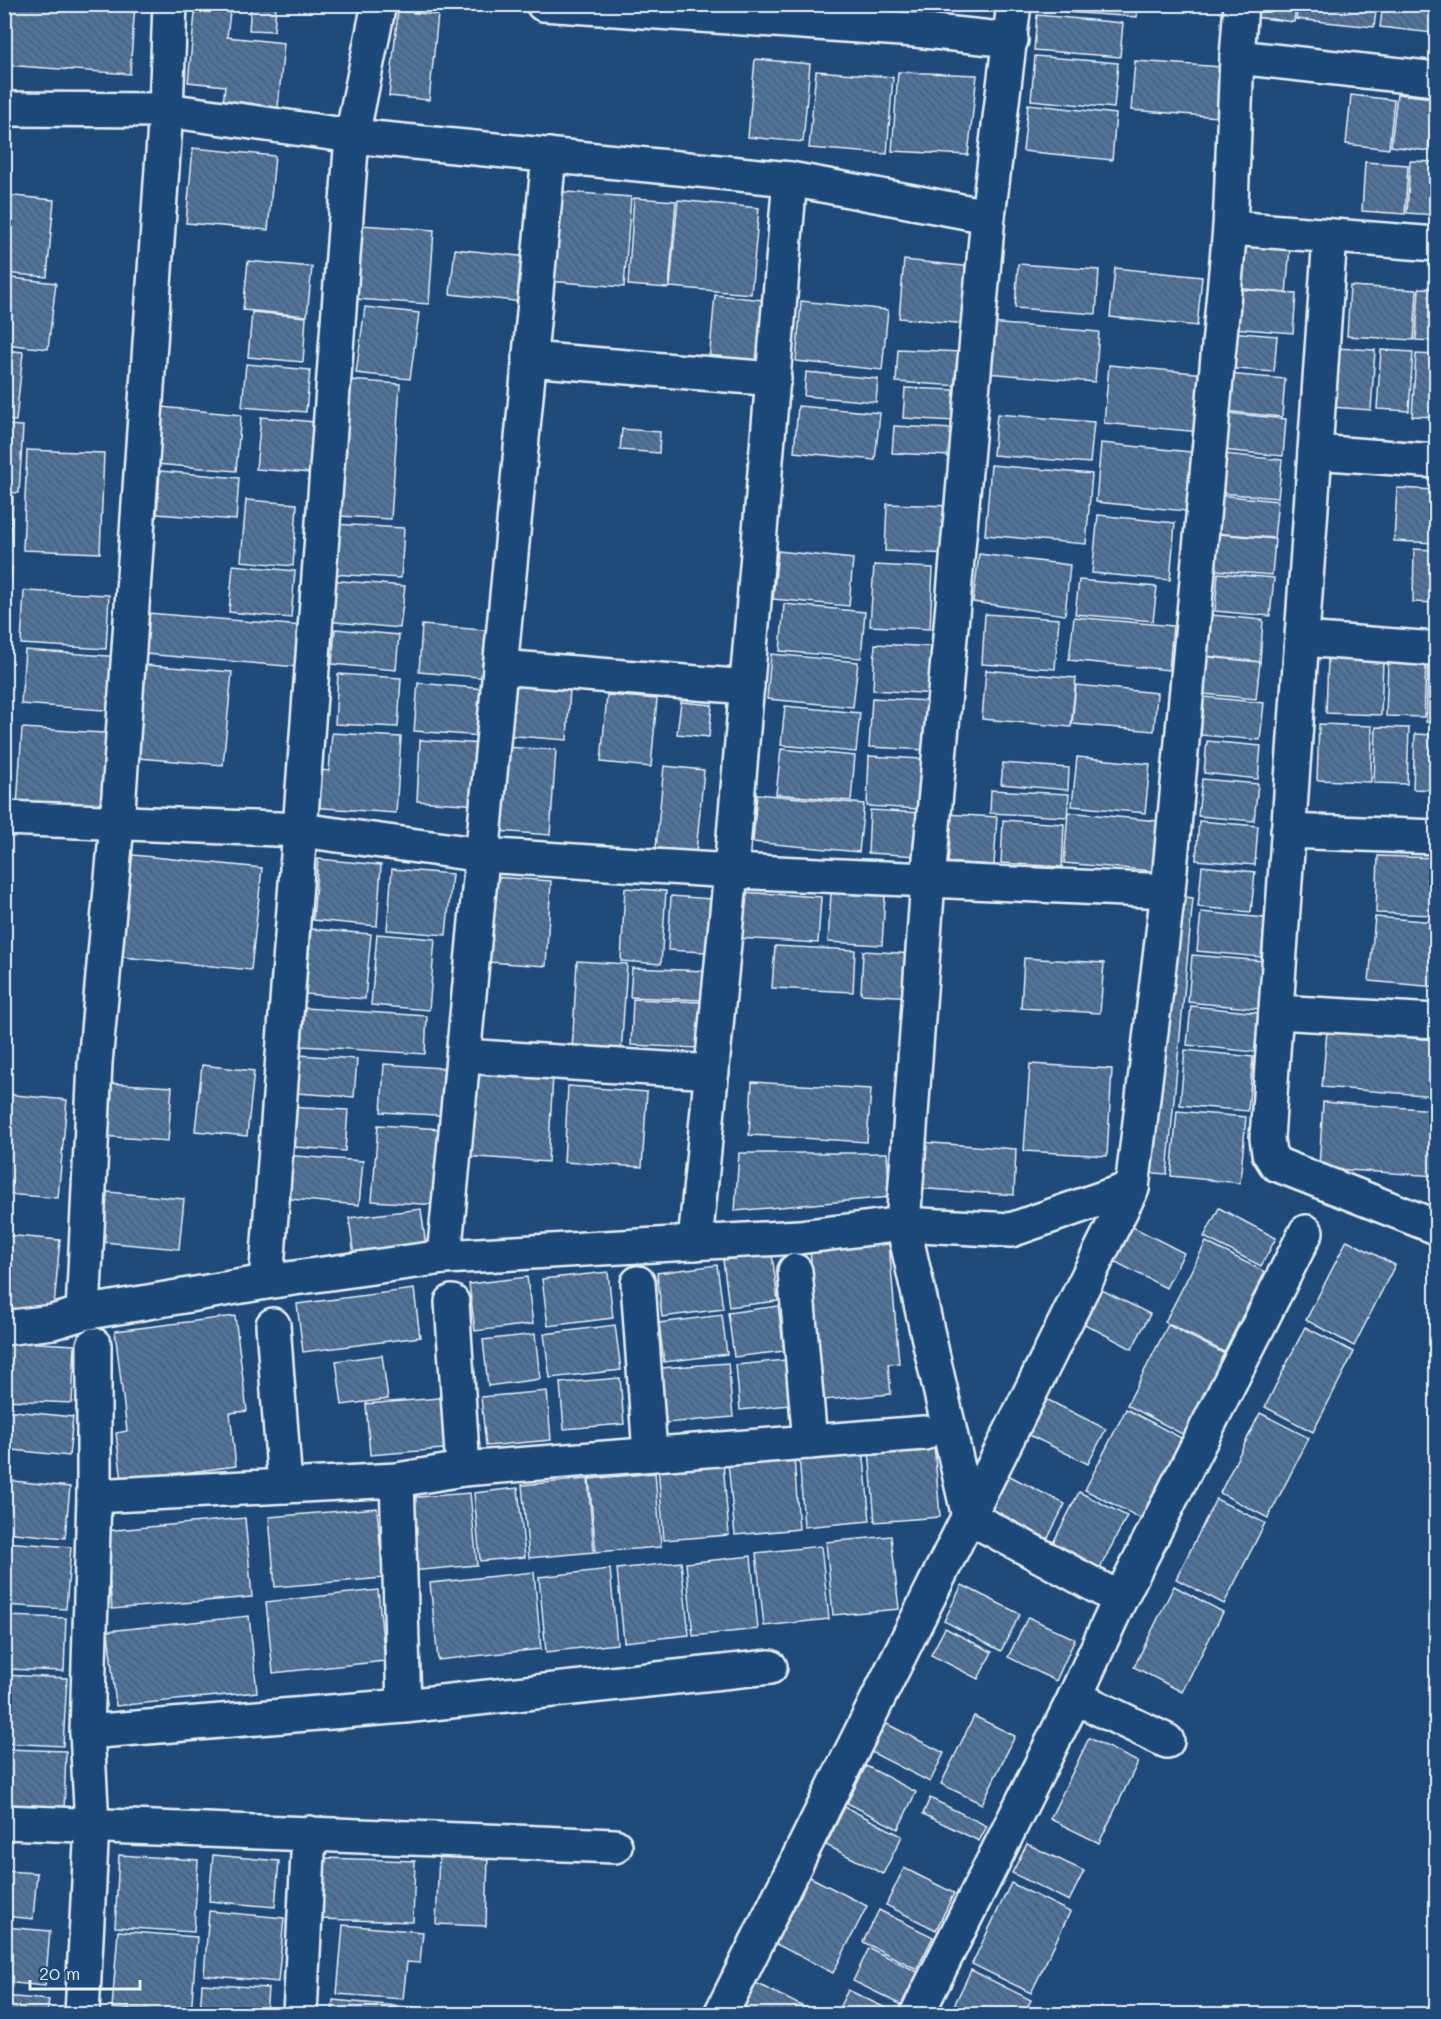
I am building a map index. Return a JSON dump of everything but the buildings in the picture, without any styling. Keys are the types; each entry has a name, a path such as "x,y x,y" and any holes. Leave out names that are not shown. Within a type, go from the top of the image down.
{"street":[{"path":"83,1313 95,1063 117,824 166,110 170,4"},
{"path":"266,1282 352,136 379,4"},
{"path":"543,4 903,29 1011,40"},
{"path":"1014,4 988,216 928,881 903,1224 969,1517 1120,1599"},
{"path":"721,2014 1132,1188 1168,891 1230,228 1241,4"},
{"path":"1237,57 1437,79"},
{"path":"4,109 166,110 352,136 790,179 988,216"},
{"path":"444,1257 549,155"},
{"path":"695,1243 731,871 790,179"},
{"path":"1230,228 1437,244"},
{"path":"1330,236 1267,1138 1269,1153 1276,1164 1437,1227"},
{"path":"529,358 774,379"},
{"path":"1315,452 1437,461"},
{"path":"1302,639 1437,649"},
{"path":"500,667 747,687"},
{"path":"4,818 301,830 482,855 731,871 1168,891"},
{"path":"1288,831 1437,837"},
{"path":"1276,1012 1437,1021"},
{"path":"464,1056 712,1072"},
{"path":"4,1328 53,1322 83,1313 266,1282 444,1257 799,1237 903,1224 1011,1230 1132,1188"},
{"path":"918,2014 1075,1697 1120,1599 1306,1232"},
{"path":"795,1271 810,1442"},
{"path":"638,1283 650,1454"},
{"path":"452,1302 463,1469"},
{"path":"273,1325 285,1486"},
{"path":"82,2014 92,1825 87,1732 94,1496 94,1345"},
{"path":"94,1496 397,1480 463,1469 924,1433"},
{"path":"397,1480 404,1706"},
{"path":"87,1732 404,1706 770,1667"},
{"path":"1075,1697 1167,1741"},
{"path":"4,1822 615,1846"},
{"path":"300,2014 309,1833"}]}
